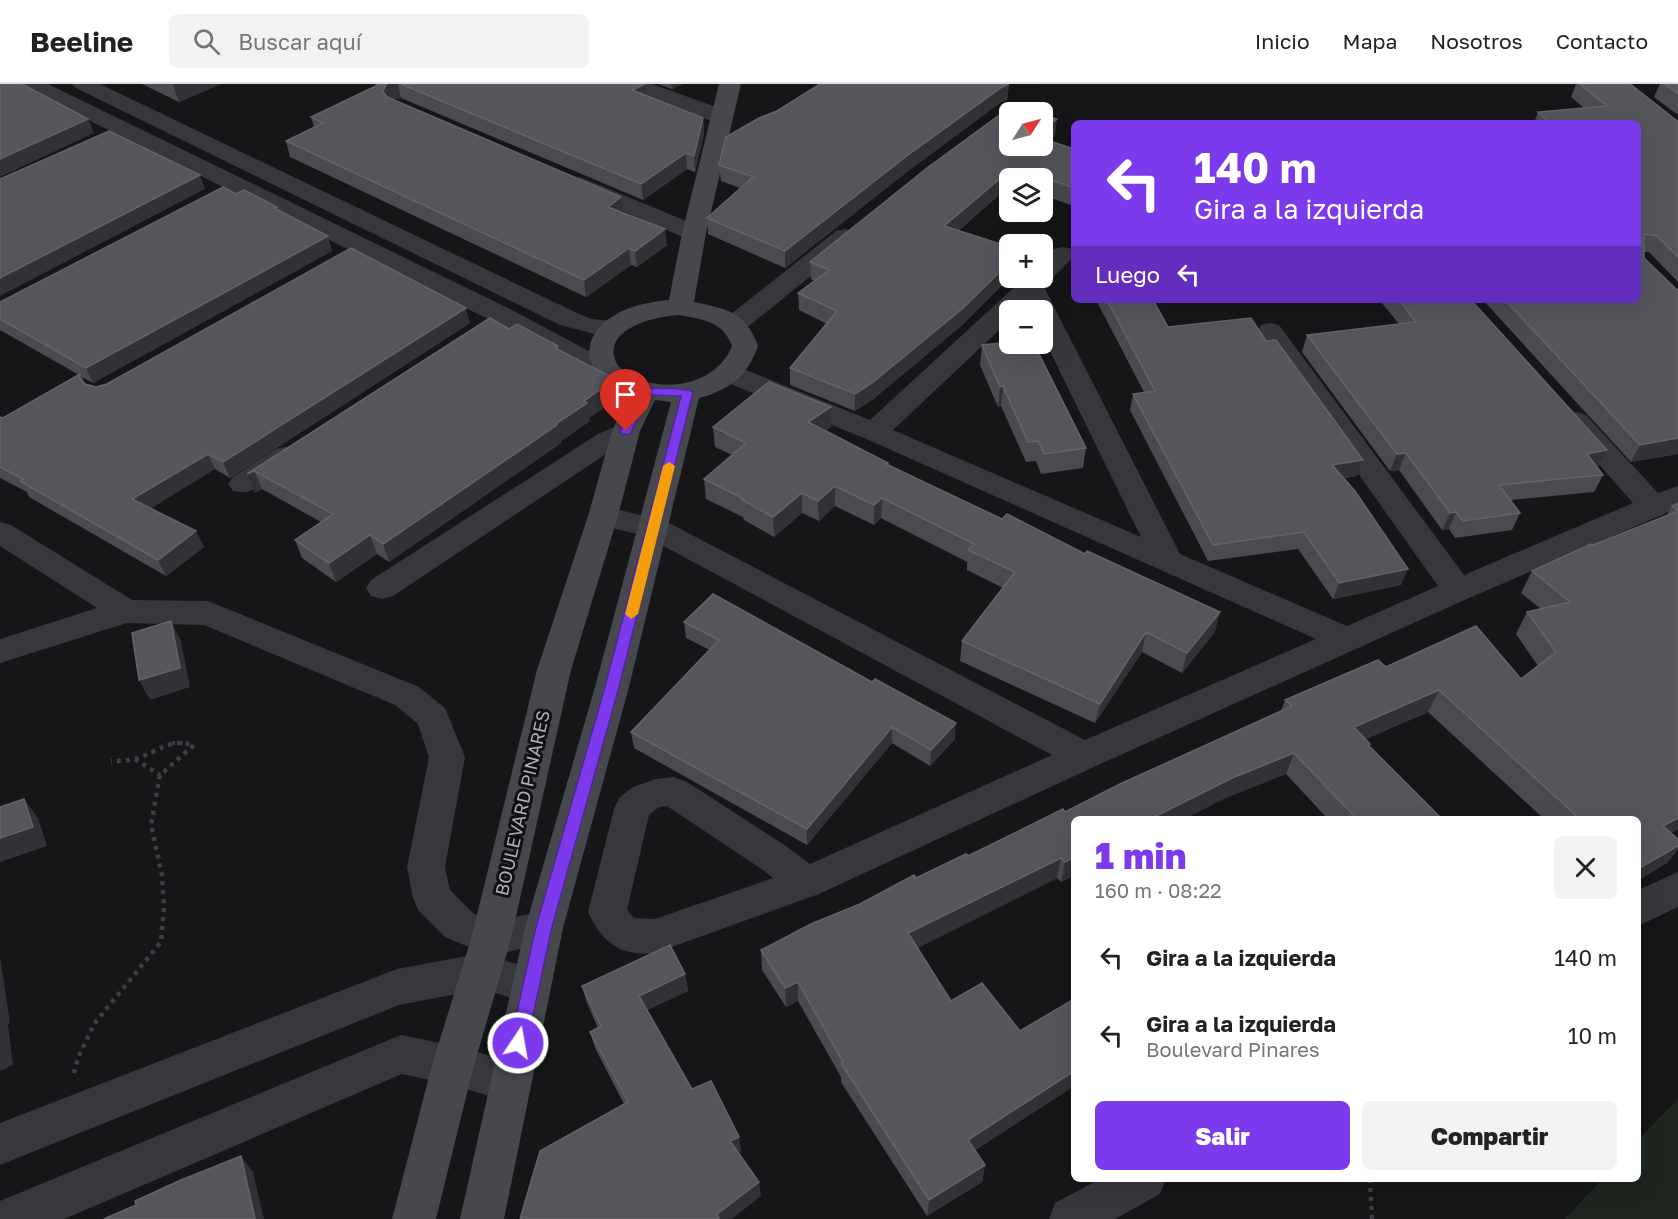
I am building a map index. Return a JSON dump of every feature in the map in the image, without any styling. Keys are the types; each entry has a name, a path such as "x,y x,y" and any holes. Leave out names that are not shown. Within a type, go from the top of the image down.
{"street":[{"path":"30,84 115,135 493,323 609,373 624,384 645,391 666,393 687,392 712,385 731,374 742,361 746,348 743,335 735,324 720,315 702,309 680,307 643,312 614,328 605,339 601,350 602,362 609,373"},
{"path":"83,84 391,231 582,326 596,329 614,328"},
{"path":"632,84 722,117"},
{"path":"680,307 694,233 730,84"},
{"path":"115,135 152,117"},
{"path":"714,148 738,135"},
{"path":"226,190 264,171"},
{"path":"563,177 694,233"},
{"path":"735,324 862,222"},
{"path":"354,254 391,231"},
{"path":"1053,264 1063,254"},
{"path":"874,432 1028,288"},
{"path":"1042,288 1168,560"},
{"path":"493,323 529,298"},
{"path":"1270,331 1458,590"},
{"path":"731,374 874,432 1348,640"},
{"name":"BOULEVARD PINARES","path":"414,1219 453,1065 487,955 554,670 603,516 626,431 645,391"},
{"path":"482,1219 544,927 612,687 687,392"},
{"path":"806,883 773,857 674,792 662,791 640,800 632,809 607,912 612,923 621,932 631,936 649,937 806,883 1084,756 1458,590 1666,502 1560,404"},
{"path":"382,588 608,440 626,431"},
{"path":"243,484 303,445"},
{"path":"603,516 654,528 1084,756"},
{"path":"0,532 126,611"},
{"path":"0,651 126,611 207,613 406,696 433,717 447,757 426,867 432,898 487,955 530,986"},
{"path":"1641,907 1678,888"},
{"path":"0,1144 397,987 487,955 544,927"},
{"path":"11,1219 401,1054 453,1065 510,1082"},
{"path":"1071,1219 1139,1182"}],"path":[{"path":"73,1115 71,1087 78,1058 94,1024 161,942 164,897 158,852 151,825 160,775 194,745 181,740 135,759 111,761"},
{"path":"135,759 160,775"},
{"path":"1370,1182 1371,1219"}],"shaded area":[{"path":"1678,1099 1678,1219 1565,1219 1599,1182 1641,1182 1641,1137"}],"building":[{"path":"0,84 22,84 88,119 0,159"},
{"path":"380,84 386,84 383,92 387,97 621,197 608,207 665,229 635,251 629,248 584,280 286,141 323,123 311,117"},
{"path":"401,84 645,84 632,90 703,118 694,156 686,153 641,184"},
{"path":"820,84 1009,84 908,155 785,251 707,218 753,177 719,165 726,137 759,118 777,111"},
{"path":"1580,84 1630,84 1678,121 1678,257 1657,236 1644,234 1644,258 1678,290 1678,438 1640,445 1508,303 1641,303 1641,120 1547,120 1538,112 1607,106"},
{"path":"1665,84 1678,84 1678,94"},
{"path":"999,115 999,156 1053,156 1053,142 1071,148 1071,187 1053,181 1053,168 999,168 999,180 944,226 999,244 999,273 962,309 872,383 855,394 790,368 837,311 798,293 829,270 810,262 927,168"},
{"path":"109,131 200,175 0,278 0,179"},
{"path":"223,187 236,194 244,190 328,236 86,368 0,319 0,302"},
{"path":"351,248 466,308 223,462 208,454 132,499 196,531 158,560 20,481 23,479 0,467 0,417 3,418 80,374 79,378 85,384 96,387 107,384"},
{"path":"1109,303 1155,303 1168,327 1251,318 1266,341 1276,340 1363,460 1332,465 1355,491 1408,569 1339,583 1304,532 1213,545 1133,394 1155,391"},
{"path":"1401,303 1474,303 1607,450 1587,454 1603,475 1499,485 1520,513 1463,521 1456,512 1450,513 1406,453 1397,454 1307,335 1416,322"},
{"path":"490,318 509,329 517,324 558,346 555,348 615,379 584,401 587,403 557,425 383,544 370,535 329,563 295,540 333,514 254,471 247,474"},
{"path":"999,343 999,354 1039,354 1086,448 1044,454 1038,441 1028,442 982,345"},
{"path":"769,382 831,407 808,422 888,463 886,464 1002,519 1007,514 1085,554 1087,551 1220,612 1187,653 1146,632 1100,704 962,641 1015,572 968,550 974,544 882,498 874,505 835,486 818,501 802,493 773,517 704,479 746,443 713,427"},
{"path":"1678,503 1678,511 1672,506"},
{"path":"1678,511 1678,818 1663,826 1678,839 1678,846 1641,867 1641,816 1577,816 1439,690 1354,727 1370,744 1368,745 1439,816 1354,816 1294,753 1232,778 1156,816 1071,816 1071,859 1065,862 1061,858 908,933 951,1001 982,983 1020,1031 1071,1001 1071,1073 968,1140 985,1165 929,1200 841,1063 843,1062 798,982 785,988 761,950 811,924 860,904 914,875 916,878 966,854 968,856 1063,809 1065,812 1120,784 1292,706 1285,700 1378,660 1386,667 1476,626 1521,679 1556,652 1527,612 1570,602 1532,571"},
{"path":"713,594 872,682 875,679 956,723 931,750 892,727 807,829 631,732 719,640 684,622"},
{"path":"171,621 180,668 139,680 132,633"},
{"path":"24,799 33,827 0,838 0,807"},
{"path":"670,945 685,974 639,996 692,1089 711,1081 739,1137 730,1141 759,1182 717,1214 719,1219 526,1219 527,1216 520,1219 540,1151 628,1102 590,1032 601,1026 582,986"},
{"path":"241,1156 255,1219 104,1219 136,1205 135,1201"}],"slow traffic":[{"path":"631,614 669,466"}],"route":[{"path":"518,1043 544,927 612,687 687,392 645,391 626,431"}]}
